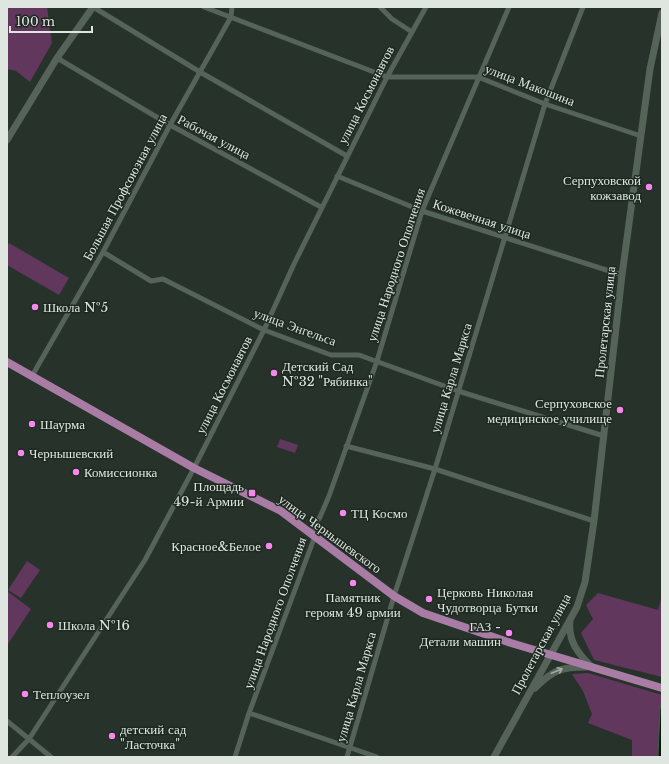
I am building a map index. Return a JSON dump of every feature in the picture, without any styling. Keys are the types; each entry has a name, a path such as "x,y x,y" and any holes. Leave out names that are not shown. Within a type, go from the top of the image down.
{"main road":[{"name":"улица Чернышевского","path":"7,362 194,468 281,511 394,596 423,613 550,655 659,687"}],"street":[{"path":"7,140 57,58 93,7 200,72 347,156"},
{"name":"улица Макошина","path":"204,7 387,77 478,77 545,104 641,136"},
{"name":"Большая Профсоюзная улица","path":"32,376 103,252 170,125 231,17 232,7"},
{"path":"380,7 392,19 412,32"},
{"name":"улица Космонавтов","path":"12,757 28,739 142,565 194,468 264,330 294,264 387,77 426,7"},
{"name":"улица Народного Ополчения","path":"235,757 249,713 316,536 312,529 323,510 377,361 422,211 478,77 510,7"},
{"name":"улица Карла Маркса","path":"347,757 394,596 435,469 545,104 583,7"},
{"name":"Пролетарская улица","path":"494,757 577,607 586,582 622,275 650,69 662,13"},
{"name":"Рабочая улица","path":"57,58 170,125 322,207"},
{"name":"Кожевенная улица","path":"337,176 422,211 622,275"},
{"name":"улица Энгельса","path":"103,252 151,281 163,279 264,330 331,355 359,354 458,391 604,436"},
{"path":"346,446 435,469 594,521"},
{"path":"571,618 569,630 572,640 583,658 592,667"},
{"path":"529,693 555,671 571,667 592,667"},
{"path":"249,713 377,757"},
{"path":"7,721 51,757"}],"shaded area":[{"path":"7,7 47,7 52,43 30,82 16,71 7,69"},
{"path":"9,243 69,278 59,295 7,265 7,247"},
{"path":"280,439 298,445 295,453 277,447"},
{"path":"27,561 40,570 21,598 8,590"},
{"path":"7,591 31,609 8,644 7,643"},
{"path":"598,593 658,610 662,595 662,677 594,660 581,633 593,619 586,605"},
{"path":"588,673 662,695 658,757 632,757 632,740 588,723 592,714 583,691 572,674"},
{"path":"662,702 662,757 658,757 660,709"}],"place":[{"name":"Серпуховской кожзавод","path":"649,187"},
{"name":"Школа №5","path":"35,307"},
{"name":"Детский Сад №32 \"Рябинка\"","path":"274,373"},
{"name":"Серпуховское медицинское училище","path":"620,410"},
{"name":"Шаурма","path":"32,424"},
{"name":"Чернышевский","path":"21,453"},
{"name":"Комиссионка","path":"76,472"},
{"name":"Площадь 49-й Армии","path":"252,493"},
{"name":"ТЦ Космо","path":"343,513"},
{"name":"Красное&Белое","path":"269,546"},
{"name":"Памятник героям 49 армии","path":"353,583"},
{"name":"Церковь Николая Чудотворца Бутки","path":"429,599"},
{"name":"Школа №16","path":"50,625"},
{"name":"ГАЗ - Детали машин","path":"509,633"},
{"name":"Теплоузел","path":"25,694"},
{"name":"детский сад \"Ласточка\"","path":"112,736"}]}
